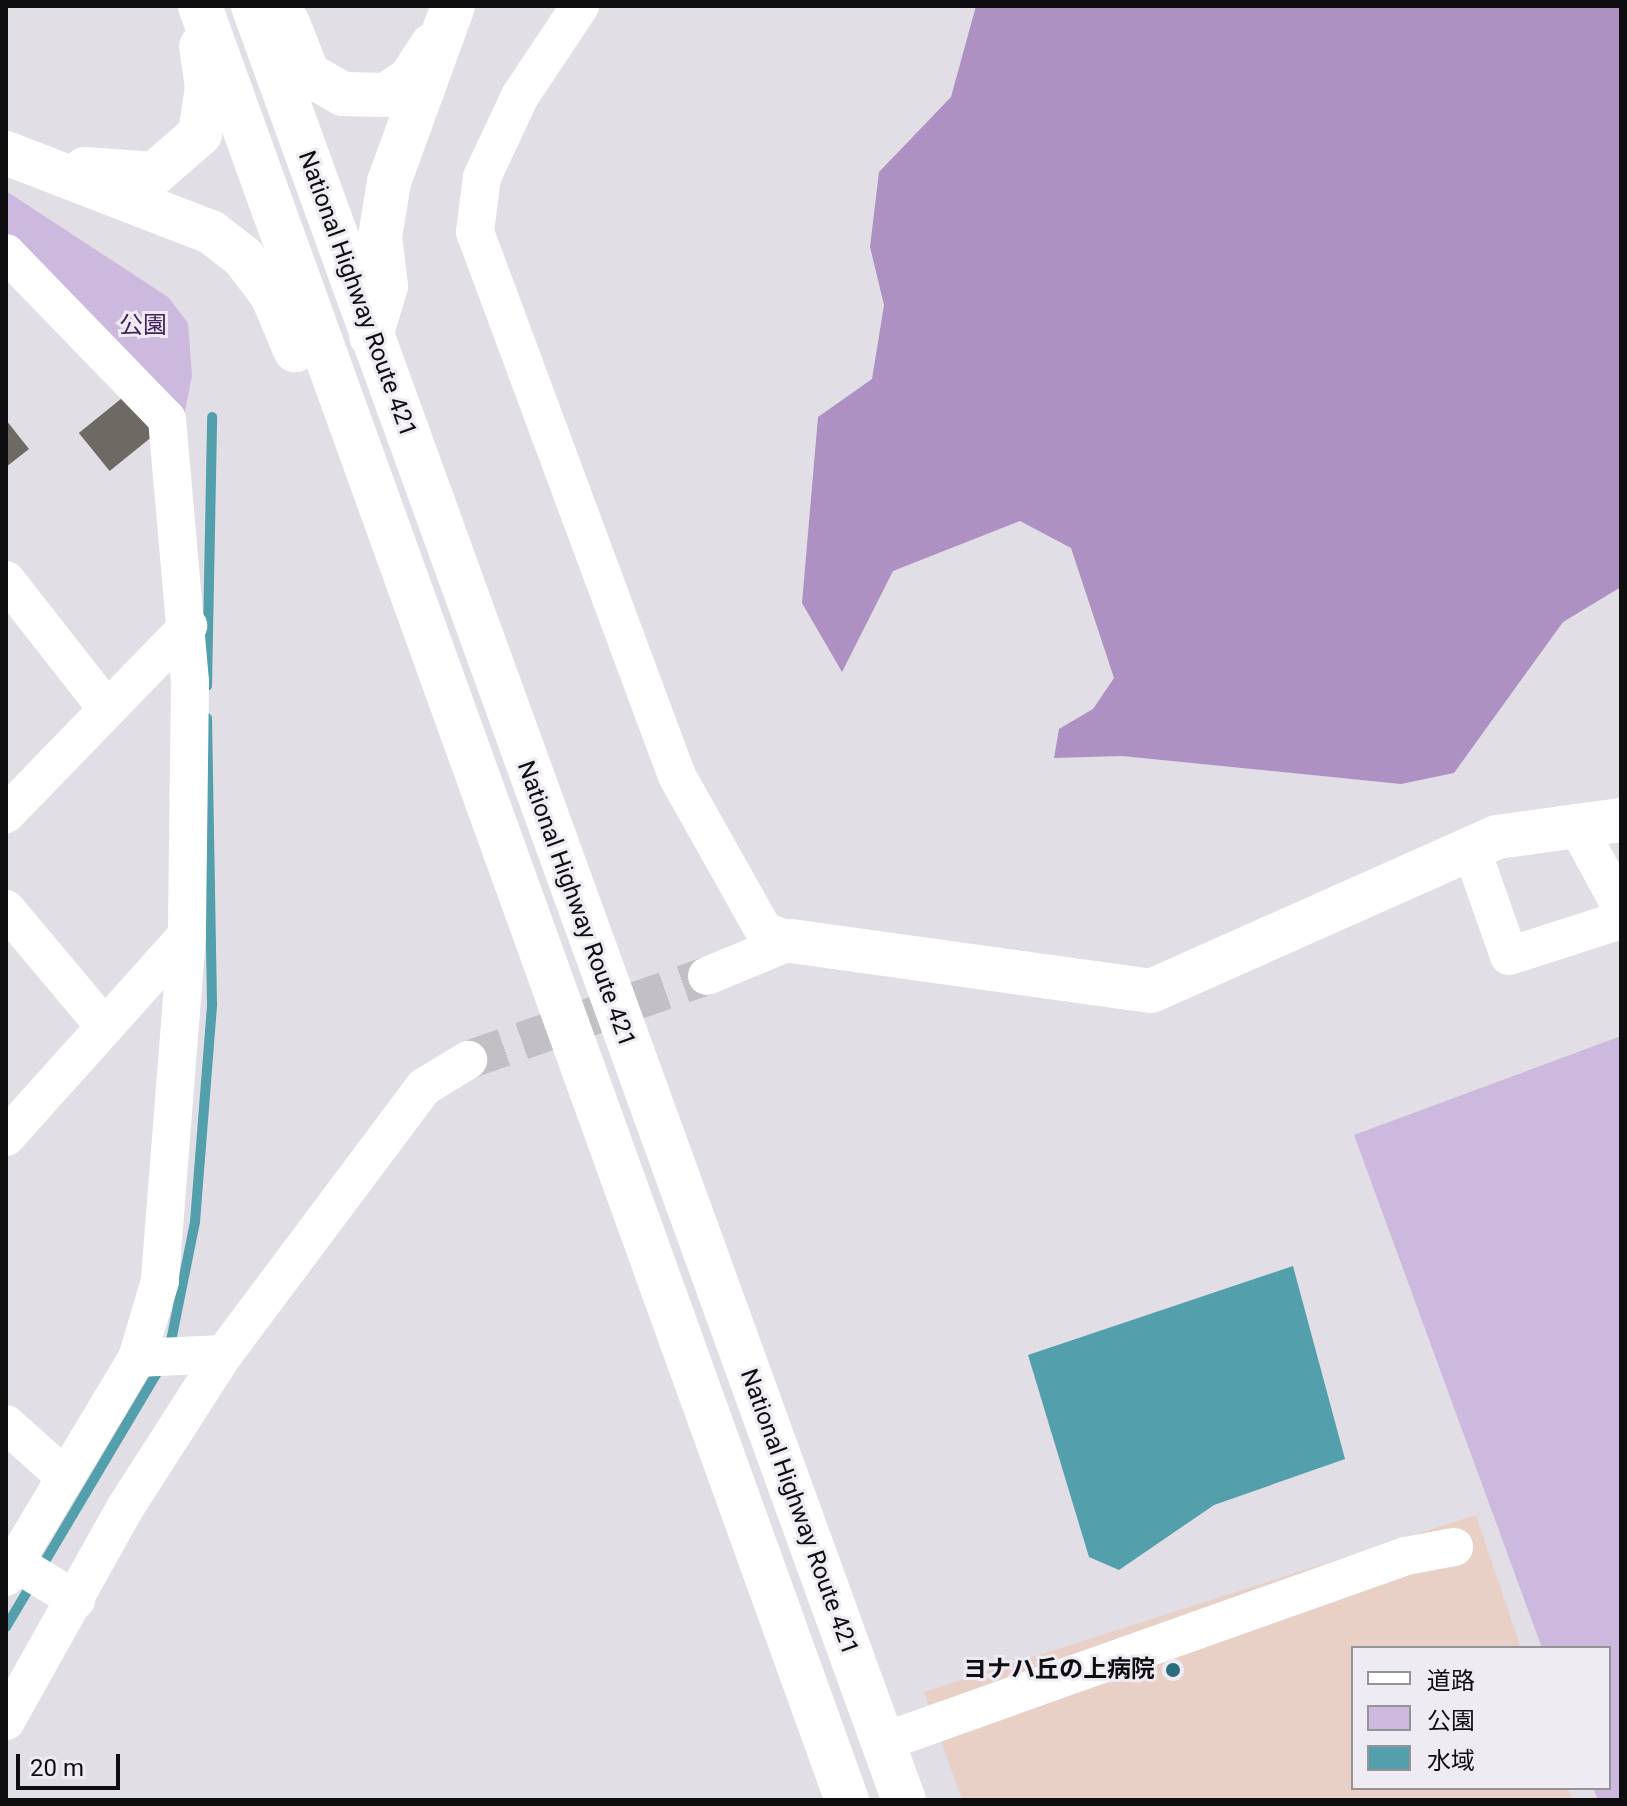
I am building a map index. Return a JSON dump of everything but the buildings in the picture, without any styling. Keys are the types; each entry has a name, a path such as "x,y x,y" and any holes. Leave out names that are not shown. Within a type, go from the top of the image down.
{"main road":[{"path":"6,146 98,172 154,174 200,134 207,87 198,6"},
{"name":"National Highway Route 421","path":"198,6 847,1800"},
{"name":"National Highway Route 421","path":"253,6 904,1800"},
{"path":"281,6 308,74 343,94 386,95 410,79 450,15"},
{"path":"371,336 386,286 380,237 389,182 450,15"},
{"path":"6,153 211,232 243,257 272,295 316,400 379,502"},
{"path":"791,941 1151,991 1471,848 1576,824 1621,820"}],"street":[{"path":"580,6 520,96 482,177 475,232 677,776 764,931 791,941"},
{"path":"6,253 167,419 188,626 187,935 160,1281 137,1358 10,1569 76,1600"},
{"path":"6,580 104,705"},
{"path":"6,814 104,705 188,626"},
{"path":"1576,824 1621,907"},
{"path":"1471,848 1509,956 1621,920"},
{"path":"6,909 105,1027"},
{"path":"6,1137 187,935"},
{"path":"707,976 791,941"},
{"path":"6,1721 125,1508 224,1354 424,1087 468,1060"},
{"path":"137,1358 224,1354"},
{"path":"6,1424 65,1477"},
{"path":"883,1742 1406,1556 1454,1547"}],"shaded area":[{"path":"976,6 1621,6 1621,587 1563,622 1454,773 1401,784 1122,756 1054,758 1059,729 1093,709 1114,678 1071,548 1020,521 893,571 842,672 802,603 818,417 872,379 884,305 870,247 879,172 951,97"},
{"name":"ヨナハ丘の上病院","path":"1476,1515 1520,1646 1351,1646 1351,1790 1569,1790 1572,1800 962,1800 924,1692"}],"green space":[{"name":"公園","path":"6,191 168,297 188,323 192,375 183,422 6,240"},
{"path":"1621,1036 1621,1800 1598,1800 1594,1790 1611,1790 1611,1646 1541,1646 1354,1135"}],"water":[{"path":"1293,1266 1345,1459 1214,1505 1119,1570 1089,1557 1028,1355"}],"waterway":[{"path":"207,686 212,417"},
{"path":"169,1351 195,1222 212,1004 207,718"},
{"path":"6,1627 162,1364"}],"tunnel":[{"path":"468,1060 707,976"}],"place":[{"name":"ヨナハ丘の上病院","path":"1173,1670"}]}
